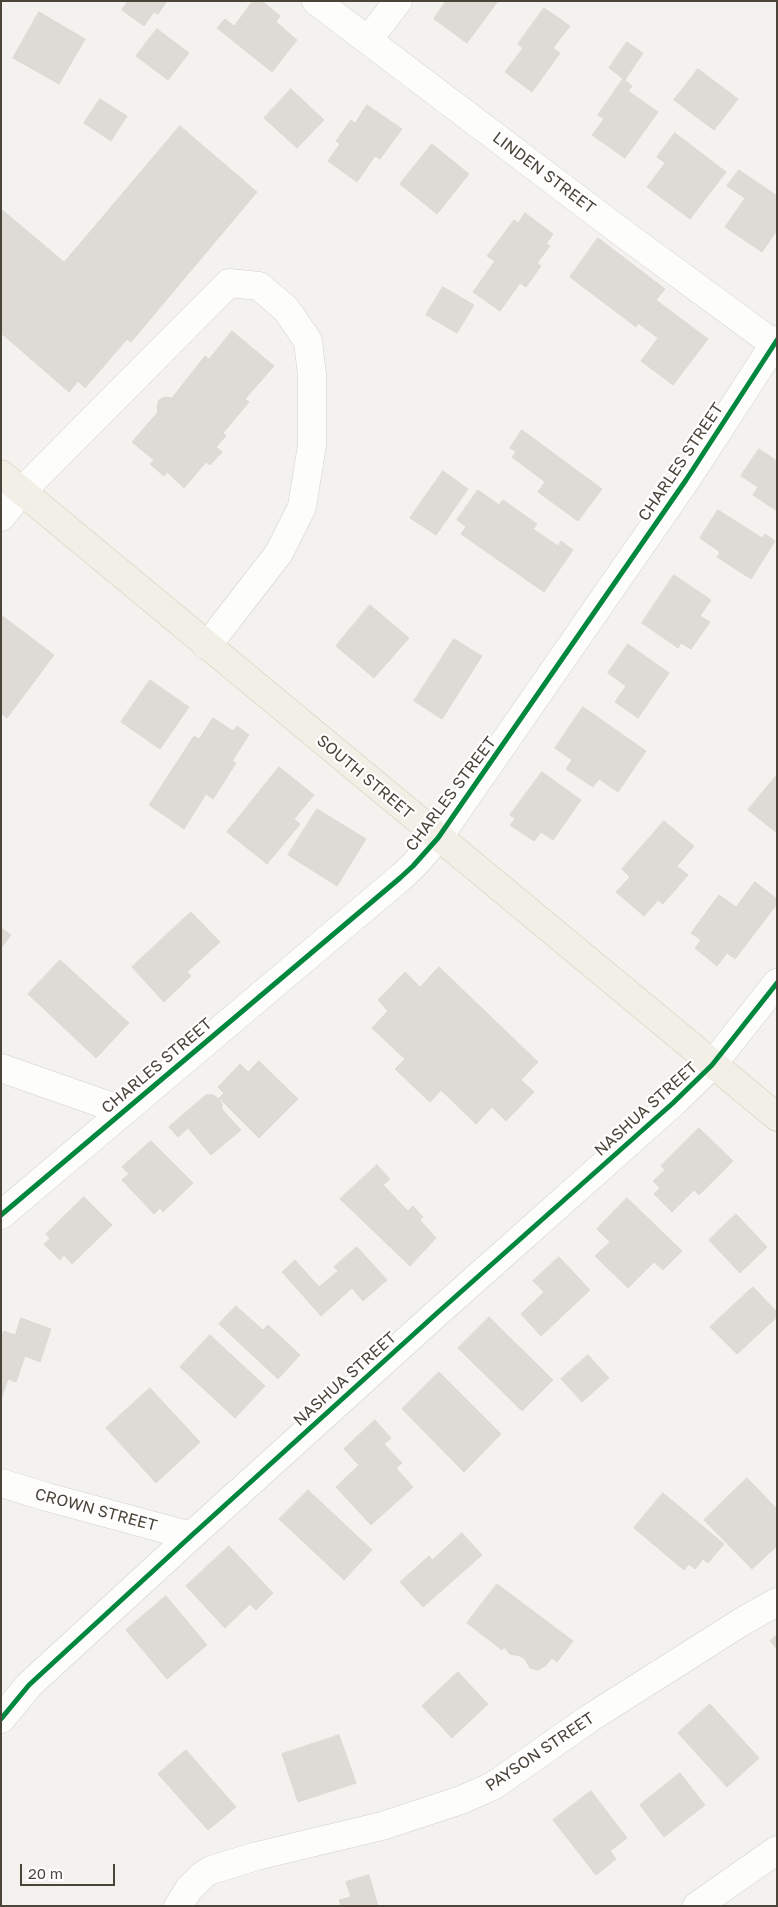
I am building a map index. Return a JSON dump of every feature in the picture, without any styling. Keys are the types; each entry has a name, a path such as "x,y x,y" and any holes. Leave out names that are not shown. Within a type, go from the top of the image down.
{"main road":[{"name":"SOUTH STREET","path":"1,474 777,1117"}],"street":[{"name":"LINDEN STREET","path":"316,1 624,234 775,342"},
{"path":"368,40 398,1"},
{"path":"1,517 22,491 229,283 259,286 286,309 308,341 312,375 312,445 302,507 279,553 207,646"},
{"name":"CHARLES STREET","path":"1,1214 400,878 438,838 686,480 775,342"},
{"name":"NASHUA STREET","path":"1,1719 29,1685 191,1536 428,1320 673,1103 712,1065 777,983"},
{"path":"1,1068 124,1111"},
{"name":"CROWN STREET","path":"1,1483 47,1498 191,1536"},
{"name":"PAYSON STREET","path":"178,1906 189,1889 211,1870 257,1856 382,1826 461,1800 493,1786 590,1718 735,1626 777,1602"},
{"path":"697,1906 777,1850"}],"building":[{"path":"128,1 167,1 158,14 154,12 144,26 122,10"},
{"path":"253,1 262,1 280,16 276,22 297,40 272,72 217,28 225,19 234,26"},
{"path":"446,1 498,1 467,43 434,19"},
{"path":"544,8 570,26 553,48 560,53 532,92 505,72 523,48 518,44"},
{"path":"39,12 85,39 59,84 13,58"},
{"path":"157,29 189,53 168,80 136,56"},
{"path":"627,42 643,53 625,80 609,68"},
{"path":"698,69 738,99 714,130 674,100"},
{"path":"623,79 632,86 628,91 658,112 625,158 592,135 604,119 598,115"},
{"path":"291,89 324,120 297,148 264,118"},
{"path":"100,99 127,116 111,141 84,123"},
{"path":"367,105 402,129 380,159 375,156 357,182 328,161 340,144 336,141 351,120 355,123"},
{"path":"180,126 257,192 131,342 127,339 85,388 78,381 69,392 1,333 1,209 64,262"},
{"path":"675,133 726,172 690,219 647,187 665,163 657,157"},
{"path":"432,144 469,174 437,214 400,184"},
{"path":"739,170 777,196 777,230 762,252 725,227 745,198 727,186"},
{"path":"525,213 553,234 546,244 550,246 537,263 541,266 526,287 520,283 500,311 473,292 495,261 487,256 514,220 518,223"},
{"path":"598,238 665,289 656,300 708,339 673,385 641,361 658,338 638,323 636,327 570,277"},
{"path":"443,287 474,305 457,333 426,315"},
{"path":"232,331 274,366 245,399 249,402 223,433 226,436 216,447 222,452 210,465 206,462 184,488 167,472 164,476 150,464 154,460 132,442 158,412 159,400 165,397 172,398 205,356 209,359"},
{"path":"522,430 602,489 578,521 538,492 545,482 512,457 516,452 510,448"},
{"path":"759,449 777,461 777,511 753,495 758,487 741,476"},
{"path":"443,471 468,489 436,535 410,518"},
{"path":"478,490 499,505 503,500 537,524 533,529 558,546 561,541 573,550 544,592 461,534 466,527 457,520"},
{"path":"718,510 762,538 765,534 775,541 751,579 717,557 720,552 700,538"},
{"path":"674,575 711,600 700,616 710,622 691,649 681,643 678,648 642,623"},
{"path":"370,605 409,638 374,678 336,646"},
{"path":"1,615 54,655 7,718 1,713"},
{"path":"454,639 482,656 442,719 414,701"},
{"path":"628,644 669,673 638,718 615,702 626,686 608,673"},
{"path":"150,680 189,707 160,749 121,722"},
{"path":"583,707 646,751 618,792 599,779 593,787 566,769 572,760 555,748"},
{"path":"213,718 233,731 237,726 249,735 232,761 236,763 213,799 206,794 184,829 149,805 194,736 199,739"},
{"path":"279,767 314,795 294,819 300,824 267,864 227,832"},
{"path":"542,772 581,800 553,840 541,832 534,841 510,825 515,819 510,815"},
{"path":"777,777 777,833 748,810"},
{"path":"317,809 366,839 337,886 288,855"},
{"path":"664,821 694,846 677,866 688,875 663,904 658,900 644,916 616,892 630,877 622,869"},
{"path":"755,882 777,899 777,904 735,959 727,953 717,966 695,948 701,940 691,933 719,895 736,907"},
{"path":"191,912 220,942 187,972 191,976 164,1002 132,967"},
{"path":"1,928 11,935 1,948"},
{"path":"60,960 129,1023 96,1058 28,994"},
{"path":"439,967 538,1062 521,1080 534,1092 506,1121 492,1107 476,1124 441,1090 430,1102 395,1069 405,1059 372,1028 388,1011 378,1000 405,972 420,987"},
{"path":"259,1061 298,1099 259,1138 219,1098 224,1093 218,1087 240,1064 248,1072"},
{"path":"206,1095 213,1095 219,1099 222,1109 241,1130 211,1155 188,1128 178,1137 169,1127"},
{"path":"699,1128 733,1161 699,1195 694,1190 672,1212 654,1194 660,1188 653,1181 665,1170 661,1166"},
{"path":"151,1141 193,1183 163,1212 160,1208 154,1214 122,1180 129,1174 122,1167"},
{"path":"377,1165 390,1179 383,1185 408,1211 413,1206 423,1217 420,1220 436,1238 410,1266 340,1199"},
{"path":"84,1197 112,1225 72,1264 64,1255 60,1260 44,1244 50,1239 46,1234"},
{"path":"627,1198 682,1251 663,1270 654,1262 628,1288 595,1256 610,1242 597,1229"},
{"path":"736,1214 767,1247 740,1273 709,1240"},
{"path":"357,1247 387,1280 363,1301 352,1288 321,1316 282,1272 295,1260 319,1287 338,1271 334,1267"},
{"path":"559,1257 590,1290 541,1336 521,1314 544,1292 533,1281"},
{"path":"753,1287 777,1312 777,1317 737,1354 710,1327"},
{"path":"236,1306 263,1330 268,1325 300,1355 278,1379 219,1324"},
{"path":"489,1317 553,1380 522,1411 458,1348"},
{"path":"21,1318 51,1329 40,1362 25,1356 16,1382 8,1379 1,1399 1,1338 4,1331 15,1335"},
{"path":"210,1335 265,1386 235,1418 180,1367"},
{"path":"588,1355 609,1378 582,1402 561,1379"},
{"path":"439,1372 501,1434 464,1472 402,1409"},
{"path":"150,1388 200,1442 156,1483 106,1428"},
{"path":"375,1420 391,1438 384,1444 402,1463 396,1468 413,1487 371,1525 336,1487 359,1465 344,1449"},
{"path":"747,1478 777,1509 777,1546 752,1569 704,1520"},
{"path":"308,1490 372,1550 344,1580 279,1519"},
{"path":"663,1493 724,1544 708,1563 703,1559 695,1569 689,1564 684,1570 634,1528"},
{"path":"462,1533 482,1555 423,1607 400,1582 429,1556 432,1560"},
{"path":"229,1546 273,1593 256,1610 250,1604 225,1628 186,1586"},
{"path":"497,1584 573,1641 557,1662 552,1658 545,1666 538,1670 530,1668 525,1659 510,1654 504,1647 502,1650 467,1623"},
{"path":"166,1596 207,1645 167,1679 126,1630"},
{"path":"777,1635 777,1649 770,1641"},
{"path":"458,1672 488,1704 452,1738 422,1706"},
{"path":"710,1704 759,1758 727,1787 678,1733"},
{"path":"339,1735 356,1783 298,1802 282,1754"},
{"path":"186,1750 236,1807 208,1830 158,1774"},
{"path":"680,1773 705,1805 664,1837 640,1805"},
{"path":"591,1791 627,1838 610,1851 616,1859 596,1875 553,1820"},
{"path":"369,1875 378,1906 341,1906 339,1900 351,1897 346,1882"}],"cycle path":[{"path":"1,1215 400,878 438,838 686,480 777,340"},
{"path":"1,1719 29,1685 191,1536 673,1103 712,1065 777,983"}]}
